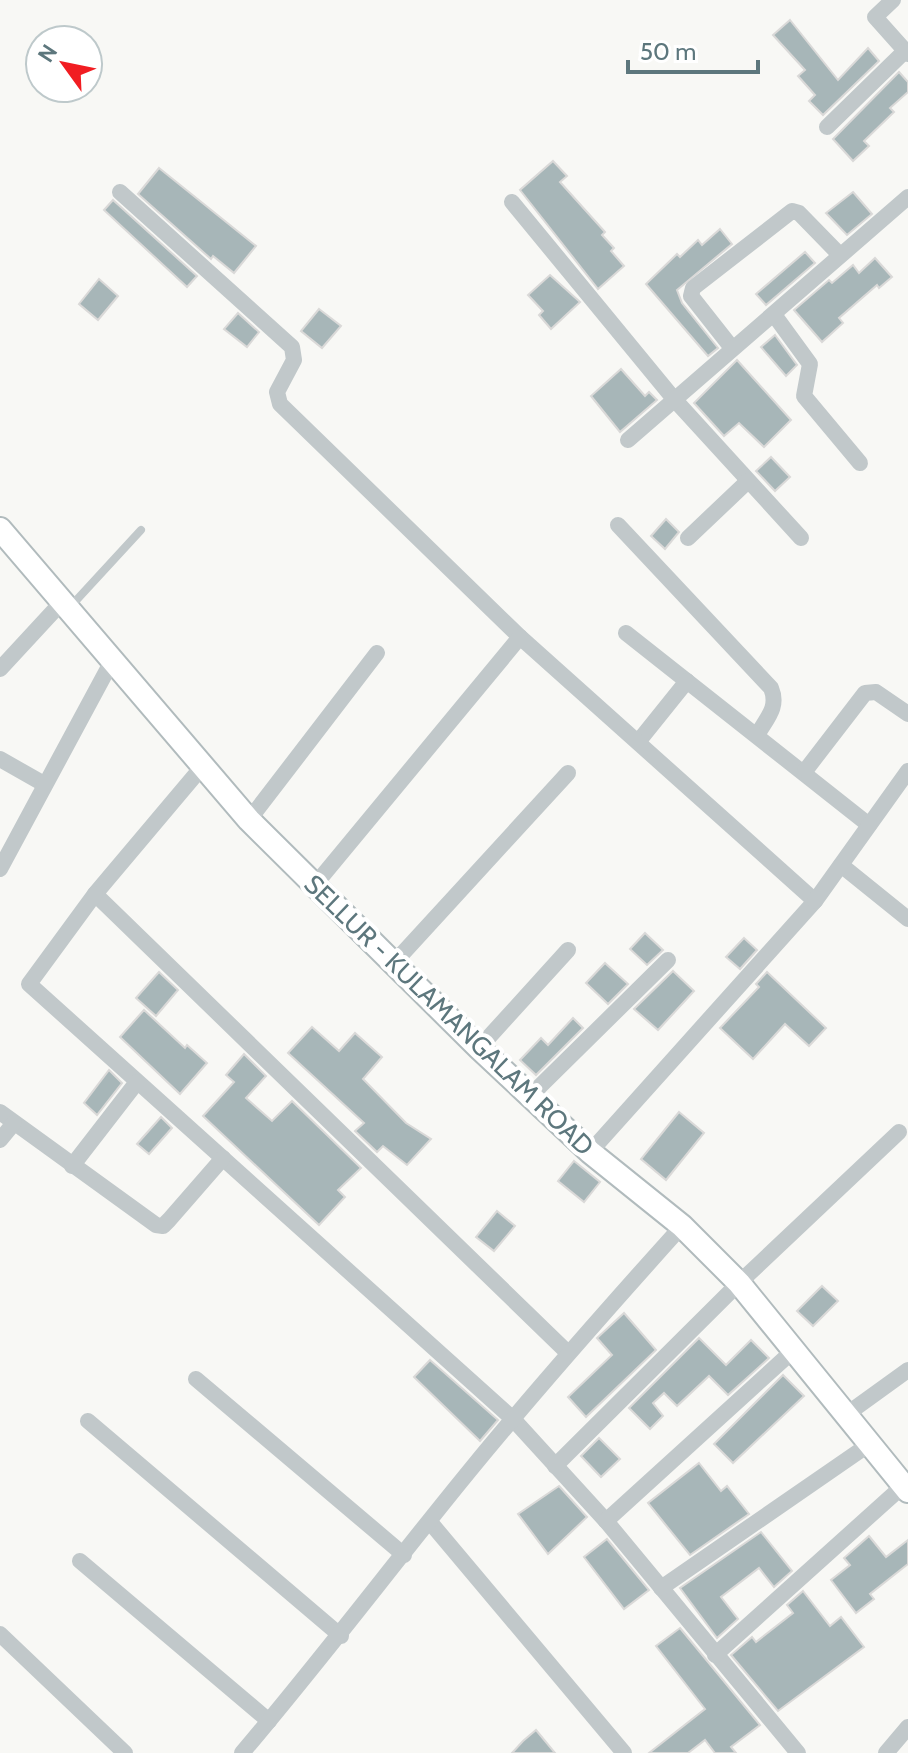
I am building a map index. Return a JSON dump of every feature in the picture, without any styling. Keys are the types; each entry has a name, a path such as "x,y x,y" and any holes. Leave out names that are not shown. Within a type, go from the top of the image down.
{"main road":[{"name":"SELLUR - KULAMANGALAM ROAD","path":"2,537 65,605 249,820 479,1048 590,1152 682,1226 739,1283 871,1443 904,1478"}],"street":[{"path":"827,127 907,53 875,17 893,0"},
{"path":"120,192 292,347 294,360 277,392 280,404 520,637 815,901"},
{"path":"628,440 732,348 775,316 908,197"},
{"path":"512,202 674,399 801,538"},
{"path":"732,348 691,296 693,288 792,211 799,213 840,255"},
{"path":"775,316 810,364 804,396 860,463"},
{"path":"688,538 748,481"},
{"path":"618,525 771,688 776,699 757,735"},
{"path":"0,669 65,605"},
{"path":"626,633 805,771 869,825"},
{"path":"314,886 520,637"},
{"path":"249,820 377,653"},
{"path":"0,869 112,661"},
{"path":"638,742 687,681"},
{"path":"805,771 865,693 876,692 908,714"},
{"path":"0,759 44,784"},
{"path":"202,767 95,894 29,984 513,1419 606,1521 798,1753"},
{"path":"590,1152 815,901 908,771"},
{"path":"392,965 568,773"},
{"path":"841,865 908,919"},
{"path":"95,894 568,1353"},
{"path":"479,1048 568,950"},
{"path":"530,1096 668,960"},
{"path":"72,1166 137,1082"},
{"path":"0,1112 156,1225 163,1226 223,1158"},
{"path":"0,1140 14,1123"},
{"path":"555,1466 739,1283 899,1132"},
{"path":"242,1753 341,1636 568,1353 682,1226"},
{"path":"606,1521 795,1349"},
{"path":"847,1414 908,1370"},
{"path":"196,1379 404,1555"},
{"path":"88,1421 341,1636"},
{"path":"661,1588 871,1443"},
{"path":"715,1655 904,1478"},
{"path":"430,1522 624,1753"},
{"path":"80,1561 269,1721"},
{"path":"0,1634 125,1753"},
{"path":"886,1753 908,1727"}],"lane":[{"path":"65,605 141,530"}],"building":[{"path":"790,20 838,80 868,48 879,61 823,115 809,101 815,95 798,76 805,70 773,35"},
{"path":"899,72 908,82 908,92 890,108 894,112 864,141 869,146 853,161 833,139"},
{"path":"553,161 567,176 560,182 605,232 602,235 624,266 598,289 520,190"},
{"path":"159,168 256,246 234,273 213,256 211,259 138,194"},
{"path":"853,192 872,214 847,235 826,213"},
{"path":"113,200 197,276 187,287 104,210"},
{"path":"720,229 732,244 677,290 682,303 718,348 708,356 646,284 677,254 680,257 698,240 702,245"},
{"path":"805,252 815,263 766,305 756,294"},
{"path":"875,258 892,277 879,288 877,285 839,318 843,323 822,342 794,310 829,280 832,283 853,265 859,273"},
{"path":"550,275 580,302 551,329 539,315 543,311 528,295"},
{"path":"99,279 118,296 98,320 79,304"},
{"path":"319,309 341,326 322,348 301,331"},
{"path":"238,313 259,332 247,347 224,329"},
{"path":"775,335 797,365 786,376 761,347"},
{"path":"737,360 791,420 764,447 739,423 724,436 694,403"},
{"path":"621,369 645,396 649,392 657,400 620,432 591,396"},
{"path":"771,457 790,477 775,491 756,471"},
{"path":"666,519 679,532 665,549 651,536"},
{"path":"645,933 663,950 647,965 630,949"},
{"path":"744,938 757,950 740,969 726,957"},
{"path":"605,963 628,984 608,1004 586,983"},
{"path":"673,971 694,991 658,1030 634,1009"},
{"path":"159,972 178,990 156,1016 136,998"},
{"path":"767,972 826,1028 809,1046 785,1024 753,1059 720,1028 759,987 756,984"},
{"path":"144,1010 185,1048 187,1045 207,1063 180,1094 120,1037"},
{"path":"573,1018 583,1028 536,1075 520,1060 541,1038 548,1045"},
{"path":"312,1027 339,1051 355,1033 382,1057 363,1079 406,1123 431,1139 407,1165 383,1146 377,1152 355,1131 364,1123 288,1053"},
{"path":"244,1054 266,1076 246,1098 272,1121 292,1101 361,1168 338,1190 345,1197 319,1225 203,1116 234,1082 226,1075"},
{"path":"109,1070 122,1083 97,1115 84,1103"},
{"path":"679,1112 704,1133 666,1180 641,1159"},
{"path":"161,1117 172,1128 149,1154 137,1144"},
{"path":"574,1161 600,1182 584,1202 558,1181"},
{"path":"497,1211 515,1226 494,1251 476,1237"},
{"path":"822,1286 838,1301 813,1326 797,1311"},
{"path":"624,1313 656,1350 586,1417 568,1397 612,1355 597,1338"},
{"path":"699,1338 726,1365 751,1340 769,1358 728,1395 709,1376 677,1406 664,1393 653,1403 663,1416 650,1429 629,1408"},
{"path":"430,1360 498,1420 480,1441 414,1377"},
{"path":"783,1375 804,1396 733,1463 714,1444"},
{"path":"599,1438 620,1459 601,1477 581,1456"},
{"path":"699,1463 721,1491 727,1486 749,1514 690,1555 648,1503"},
{"path":"559,1486 587,1517 548,1554 518,1514"},
{"path":"761,1532 792,1571 774,1587 759,1568 721,1597 738,1619 717,1638 680,1588"},
{"path":"869,1536 886,1557 908,1540 908,1564 870,1594 874,1599 856,1613 831,1580 850,1565 844,1558"},
{"path":"607,1539 649,1590 624,1609 584,1557"},
{"path":"803,1591 830,1626 841,1617 864,1647 778,1711 731,1655 752,1637 756,1642 793,1613 787,1605"},
{"path":"680,1628 760,1725 731,1747 736,1753 715,1753 705,1740 688,1753 649,1753 705,1709 656,1646"},
{"path":"536,1730 555,1753 512,1753 523,1741"}]}
